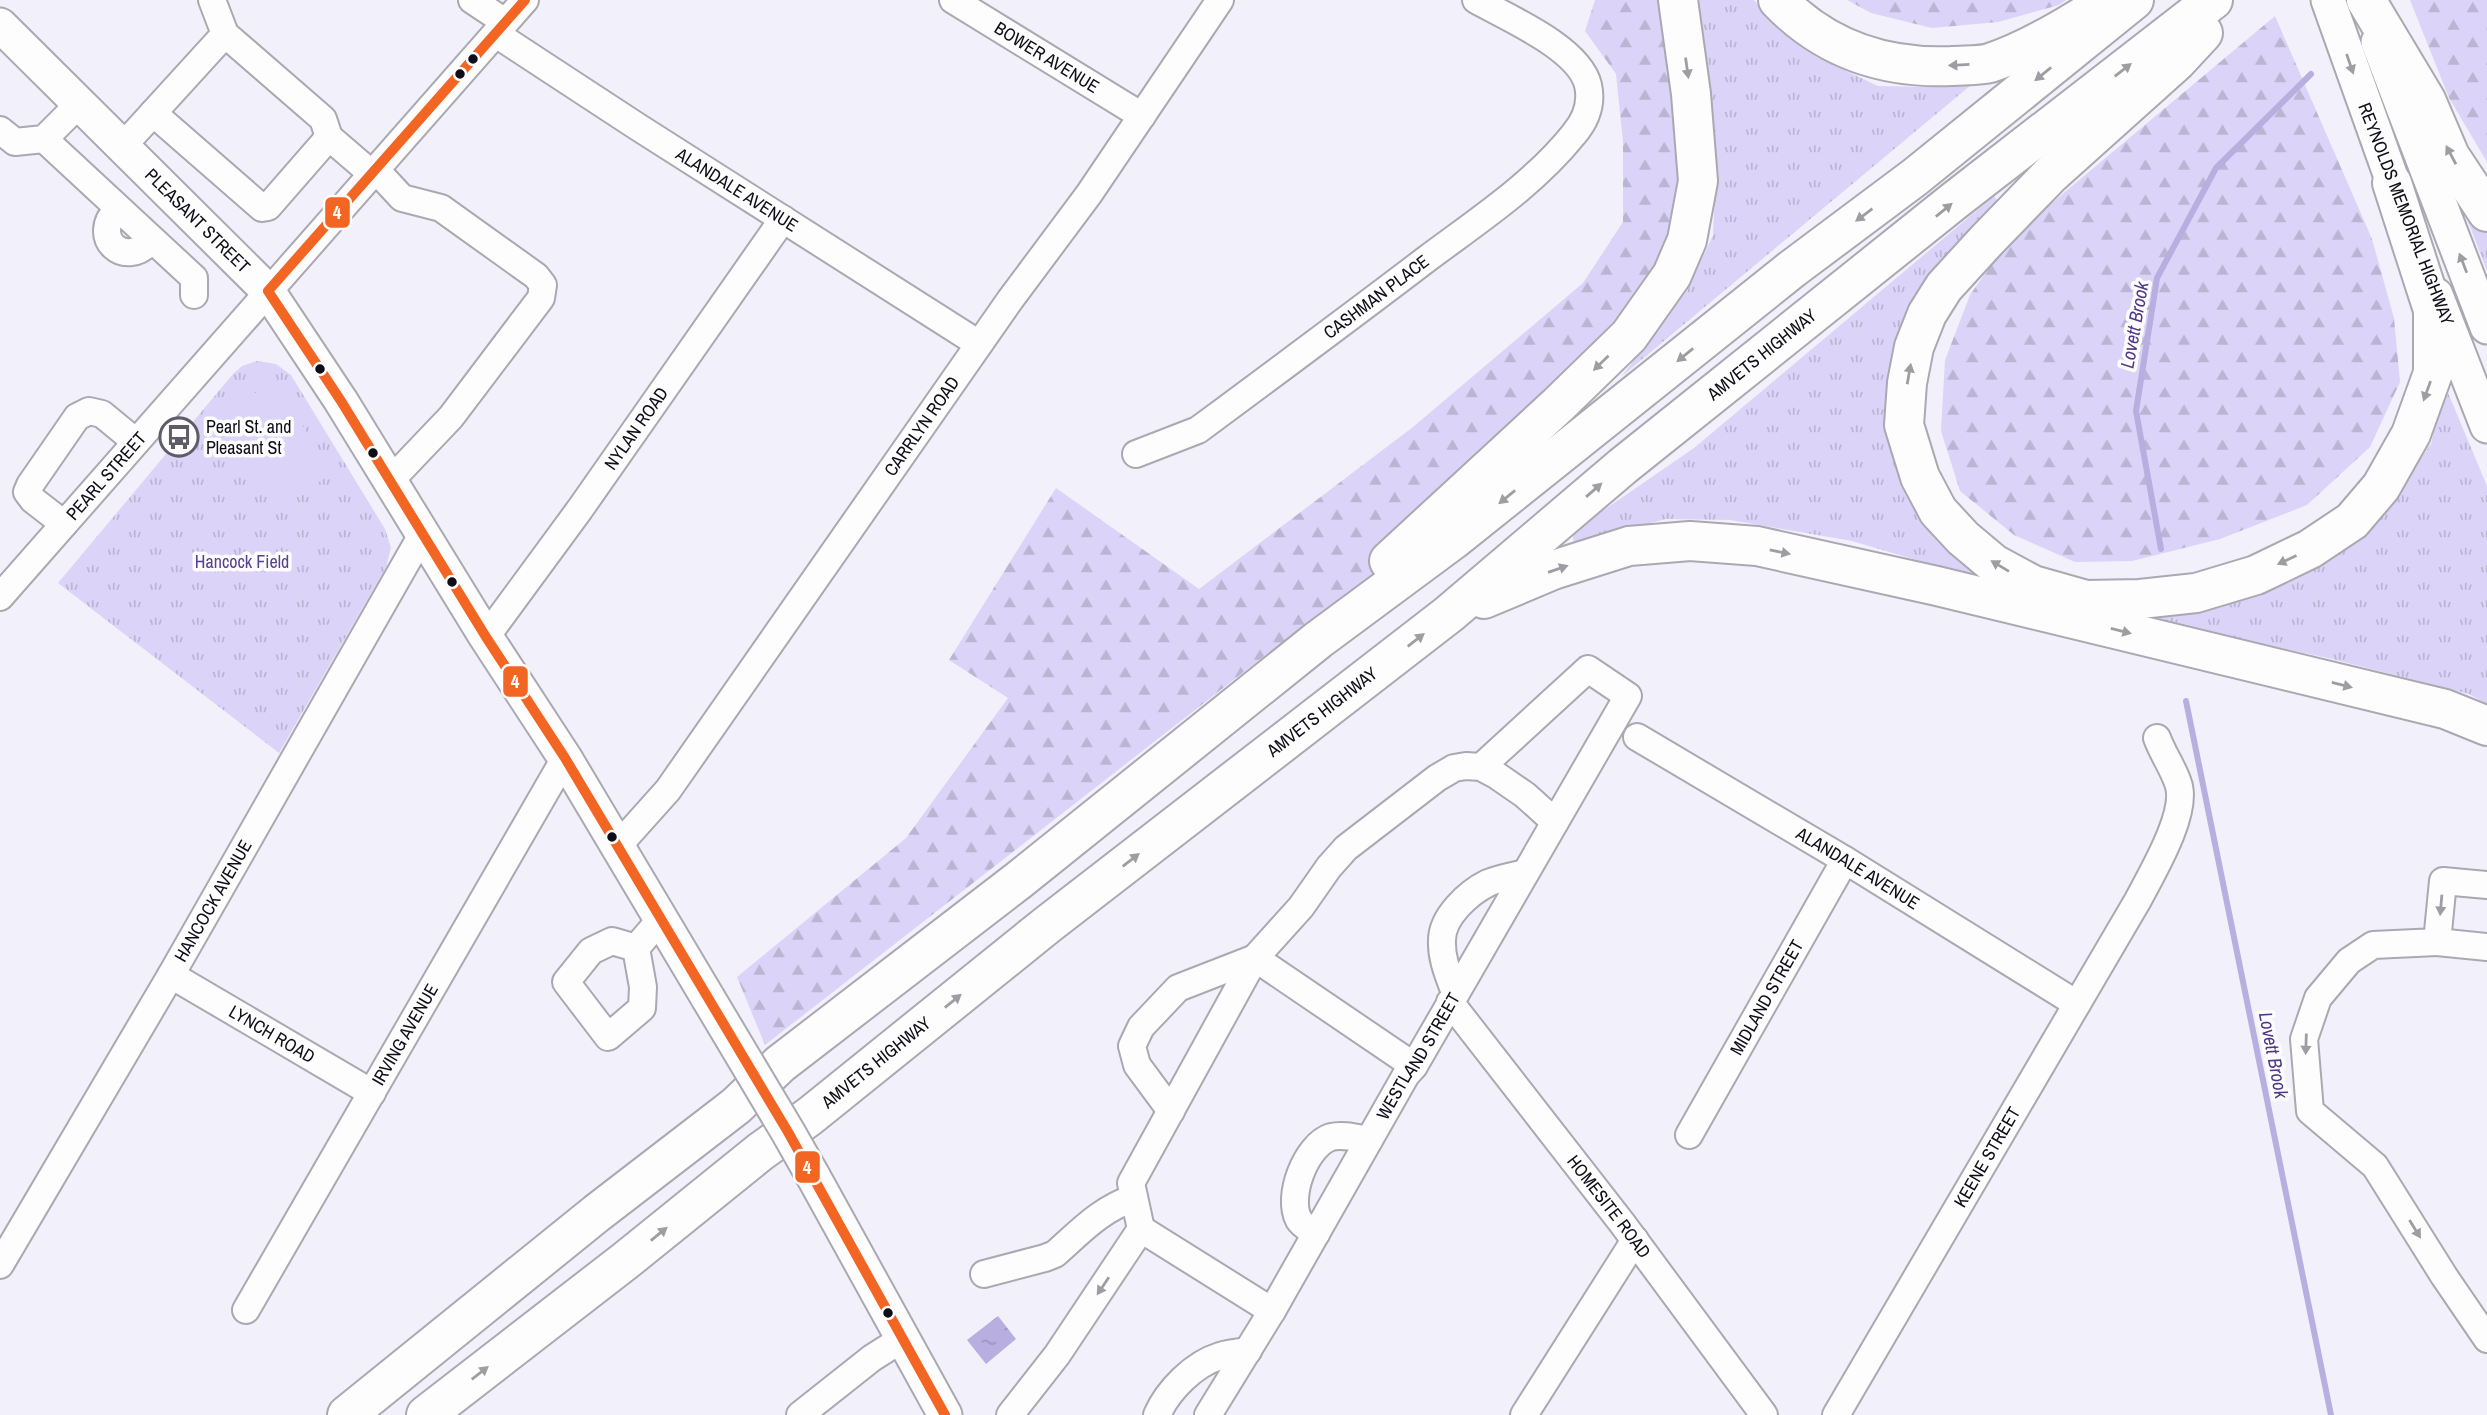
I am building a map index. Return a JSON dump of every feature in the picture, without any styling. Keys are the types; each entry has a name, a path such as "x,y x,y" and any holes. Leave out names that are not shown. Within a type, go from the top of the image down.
{"highway":[{"path":"1318,640 1367,582 1629,336 1672,275 1687,240 1698,181 1691,94 1678,0"},
{"path":"1778,0 1790,12 1835,44 1883,61 1932,67 1988,64 2066,28 2109,0"},
{"path":"347,1415 587,1222 736,1107 780,1064 1019,880 1318,640 1453,540 1792,270 1915,177 2134,0"},
{"name":"AMVETS HIGHWAY","path":"425,1415 625,1261 760,1152 810,1116 1047,925 1450,614 1623,466 1954,201 2213,0"},
{"path":"2233,0 2177,61 2052,174 1995,232 1944,286 1927,314 1914,347 1907,383 1904,425 1920,477 1938,511 1963,538 1994,564 2033,585 2086,600 2140,599 2196,593 2256,575 2311,549 2352,521 2381,487 2411,434 2433,373 2433,310 2392,183"},
{"path":"2364,0 2426,100 2450,156 2487,212"},
{"path":"1450,614 1553,570 1629,546 1690,541 1757,546 1937,586 2445,709 2487,726"}],"main road":[{"name":"REYNOLDS MEMORIAL HIGHWAY","path":"2328,0 2392,183 2487,426"},
{"name":"REYNOLDS MEMORIAL HIGHWAY","path":"2364,0 2487,327"},
{"name":"PLEASANT STREET","path":"0,25 268,291 565,758 788,1132 945,1415"}],"street":[{"path":"212,0 225,34 323,119 330,137 402,198 441,208 536,276 543,285 541,298 451,417 390,481"},
{"name":"ALANDALE AVENUE","path":"472,0 501,28 627,120 979,344"},
{"name":"PEARL STREET","path":"0,597 525,0"},
{"name":"BOWER AVENUE","path":"953,0 1142,116"},
{"name":"CARRLYN ROAD","path":"617,847 668,790 979,344 1089,194 1220,0"},
{"name":"CASHMAN PLACE","path":"1136,454 1198,430 1517,191 1576,133 1589,107 1588,86 1583,73 1571,58 1541,36 1476,0"},
{"path":"122,146 225,34"},
{"path":"0,130 15,142 44,139 79,104"},
{"path":"153,113 262,208 268,207 330,137"},
{"path":"44,139 118,208 110,216 106,227 107,238 113,247 134,253 145,248 151,240 194,278 194,295"},
{"name":"NYLAN ROAD","path":"486,637 580,509 783,219"},
{"path":"64,524 27,492 77,417 89,411 102,414 136,442"},
{"name":"HANCOCK AVENUE","path":"0,1265 171,975 423,533"},
{"name":"WESTLAND STREET","path":"1208,1415 1272,1311 1406,1075 1414,1066 1628,696 1588,669 1481,767"},
{"name":"ALANDALE AVENUE","path":"1637,737 1845,860 2077,1004"},
{"name":"KEENE STREET","path":"1836,1415 2138,900 2168,842 2180,801 2179,784 2157,738"},
{"name":"IRVING AVENUE","path":"246,1310 565,758"},
{"path":"1272,1311 1141,1229 1131,1183 1255,958 1301,908 1329,867 1346,848 1454,768 1481,767 1525,795 1555,822"},
{"name":"MIDLAND STREET","path":"1689,1135 1845,860"},
{"name":"HOMESITE ROAD","path":"1525,873 1489,883 1469,895 1450,917 1441,937 1443,959 1453,998 1764,1415"},
{"path":"2437,942 2443,881 2487,885"},
{"path":"636,948 660,920"},
{"path":"2487,947 2437,942 2373,945 2348,961 2318,998 2304,1039 2310,1111 2375,1166 2487,1339"},
{"path":"1255,958 1414,1066"},
{"path":"1171,1111 1137,1065 1132,1045 1141,1027 1178,988 1255,958"},
{"name":"LYNCH ROAD","path":"171,975 372,1093"},
{"path":"1316,1234 1299,1220 1296,1203 1296,1182 1304,1165 1316,1147 1330,1138 1346,1136 1370,1140"},
{"path":"984,1274 1055,1254 1102,1212 1115,1204 1134,1198"},
{"path":"1010,1415 1057,1355 1141,1229"},
{"path":"1524,1415 1635,1240"},
{"path":"800,1415 872,1358 902,1339"},
{"path":"1157,1415 1176,1387 1198,1367 1220,1356 1248,1351"}],"green space":[{"path":"1595,0 1678,0 1698,181 1650,307 1366,582 1308,622 765,1045 737,977 906,838 1008,698 949,660 1056,488 1199,589 1413,427 1583,283 1623,222 1623,142 1616,74 1585,31"},
{"path":"1695,0 1754,0 1764,12 1817,57 1878,86 1924,87 1977,80 1622,376 1688,289 1713,235 1716,170 1708,74"},
{"path":"1847,0 2066,0 2059,5 1998,22 1932,28 1871,13"},
{"path":"2410,0 2487,0 2487,162 2449,98"},
{"path":"2275,16 2372,239 2394,318 2400,382 2370,447 2307,505 2220,539 2132,561 2075,562 2014,535 1960,491 1941,431 1945,360 1970,295 2010,238"},
{"path":"2448,169 2487,229 2487,271"},
{"path":"1994,196 2001,205 1891,367 1888,441 1917,508 2015,589 1852,541 1730,520 1666,519 1574,543 1572,532 1694,448"},
{"name":"Hancock Field","path":"257,361 276,364 291,375 385,529 391,548 386,567 279,753 58,583 233,374 242,366"},
{"path":"274,381 333,473 282,506 222,415"},
{"path":"2444,383 2487,486 2487,704 2469,694 2328,658 2097,609 2216,600 2387,505 2431,444"}],"water":[{"path":"998,1316 1016,1339 986,1364 967,1340"}],"waterway":[{"name":"Lovett Brook","path":"2161,549 2136,411 2157,278 2216,168 2311,74"},
{"name":"Lovett Brook","path":"2186,701 2331,1415"}],"transit line":[{"name":"4","path":"525,0 268,291 341,401 486,637 565,758 788,1132 945,1415"}],"place":[{"name":"Pearl St. and Pleasant St","path":"179,437"}]}
